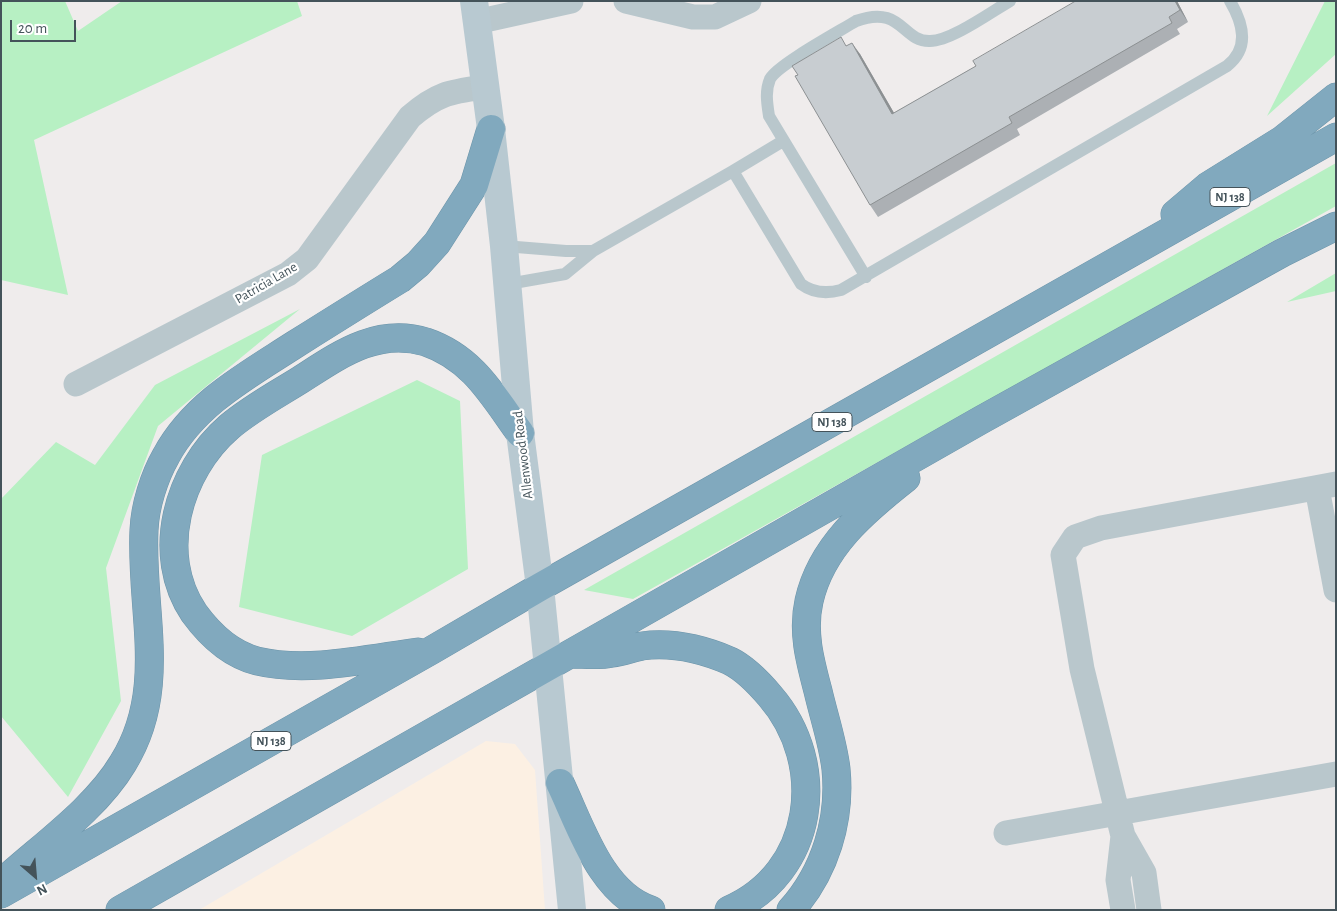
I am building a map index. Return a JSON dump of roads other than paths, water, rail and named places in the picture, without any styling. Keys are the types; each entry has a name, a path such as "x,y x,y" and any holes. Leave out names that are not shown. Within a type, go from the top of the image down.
{"highway":[{"path":"1124,258 1208,186 1282,140 1336,97"},
{"path":"1,883 81,813 110,782 123,763 144,717 150,680 144,529 154,484 166,456 183,430 206,405 233,384 400,278 418,264 437,243 474,185 491,128"},
{"name":"NJ 138","path":"1,894 1336,137"},
{"path":"120,910 981,420 1282,253 1336,226"},
{"path":"1282,253 1336,236"},
{"path":"432,650 306,666 280,665 256,661 225,646 212,636 202,624 186,602 179,583 174,560 174,541 177,514 186,487 212,444 229,427 250,411 347,350 372,341 402,338 425,342 447,350 462,360 481,379 520,433"},
{"path":"791,910 814,878 824,858 836,810 837,787 833,749 807,645 809,600 816,581 832,549 857,519 877,501 981,420"},
{"path":"558,660 611,654 640,646 663,644 684,646 732,662 760,683 780,707 791,727 803,764 806,806 802,826 793,852 780,872 760,892 729,910"},
{"path":"560,783 598,864 613,885 631,900 652,910"}],"street":[{"path":"475,12 571,1"},
{"path":"626,1 693,17 716,17 749,1"},
{"name":"Allenwood Road","path":"475,12 491,128 504,246 520,433 540,587 558,660 560,783 572,910"},
{"name":"Patricia Lane","path":"76,384 288,274 308,259 410,118 424,105 440,96 450,92 485,87"},
{"path":"1150,910 1144,873 1121,824 1082,669 1063,555 1075,537 1101,528 1327,486 1336,590"},
{"path":"1006,833 1121,824 1336,774"},
{"path":"1121,824 1118,880 1123,910"}],"lane":[{"path":"866,277 769,116 766,92 770,79 780,67 865,17 875,16 893,19 919,39 928,42 952,35 1010,1"},
{"path":"733,171 801,284 813,291 831,292 849,287 1234,60 1239,52 1243,32 1241,22 1230,1"},
{"path":"508,284 565,274 594,251 783,141"},
{"path":"504,246 566,251 594,251"}]}
